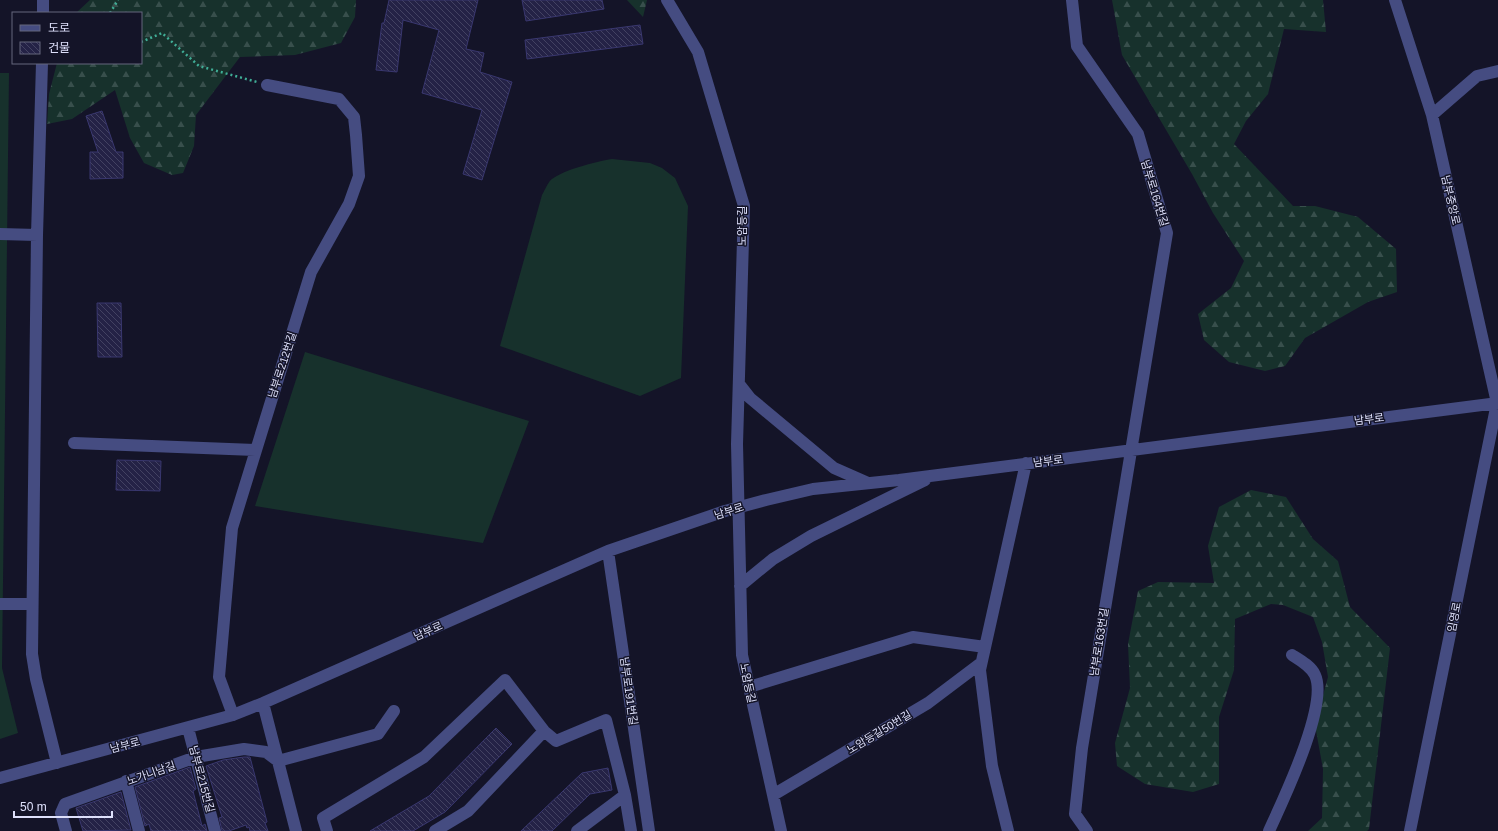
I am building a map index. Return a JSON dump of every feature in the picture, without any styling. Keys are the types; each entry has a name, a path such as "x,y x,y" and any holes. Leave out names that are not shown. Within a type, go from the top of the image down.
{"street":[{"path":"43,0 43,12"},
{"name":"노암등길","path":"667,0 698,52 744,206 737,444 742,655 781,831"},
{"name":"남부로164번길","path":"1072,0 1078,46 1138,134 1167,233 1130,450"},
{"name":"남부중앙로","path":"1395,0 1432,115 1498,403"},
{"path":"42,64 37,235 32,654 36,679 58,763"},
{"path":"1432,115 1478,76 1498,71"},
{"name":"남부로212번길","path":"233,715 219,677 232,528 311,272 348,204 359,176 354,117 339,99 267,85"},
{"path":"0,234 37,235"},
{"path":"739,384 750,398 834,468 869,484"},
{"name":"남부로","path":"0,778 233,715 608,551 725,511 766,500 813,490 1498,403"},
{"name":"임영로","path":"1410,831 1498,403"},
{"path":"74,443 255,450"},
{"name":"남부로163번길","path":"1087,831 1075,814 1082,748 1130,450"},
{"path":"1008,831 992,766 980,670 1026,464"},
{"path":"740,586 773,559 811,536 936,475"},
{"name":"남부로191번길","path":"608,551 649,831"},
{"path":"0,604 32,604"},
{"path":"749,687 913,637 985,647"},
{"path":"1269,831 1307,742 1317,699 1318,686 1315,674 1307,665 1292,655"},
{"name":"노암등길50번길","path":"773,795 928,703 981,663"},
{"path":"327,831 323,818 424,757 505,680 544,730 556,741 606,720 625,795 631,831"},
{"path":"263,703 296,831"},
{"path":"278,761 378,734 394,711"},
{"name":"남부로215번길","path":"188,728 215,831"},
{"path":"435,831 468,811 544,730"},
{"name":"노가니남길","path":"66,831 61,813 65,804 196,757 244,749 266,752 278,761"},
{"path":"126,781 139,831"},
{"path":"577,831 625,795"}],"path":[{"path":"111,12 118,0"},
{"path":"142,42 162,33 199,66 267,85"}],"green space":[{"path":"90,0 356,0 355,17 341,43 295,55 240,57 196,115 194,146 183,173 172,175 144,163 130,138 115,90 72,119 47,124 49,94 57,64 142,64 142,12 77,12"},
{"path":"627,0 647,0 643,17"},
{"path":"1112,0 1323,0 1326,32 1284,29 1268,94 1246,121 1234,144 1293,206 1315,206 1358,217 1396,249 1397,292 1368,302 1305,338 1285,366 1265,371 1229,362 1204,340 1198,314 1231,288 1244,261 1213,213 1192,174 1122,55"},
{"path":"0,73 9,73 2,668 18,733 0,739"},
{"path":"612,159 650,163 662,168 675,178 688,206 681,378 640,396 500,346 542,195 548,184 552,179 565,172 589,164"},
{"path":"305,352 529,421 483,543 255,506"},
{"path":"1251,490 1286,497 1313,539 1338,561 1350,607 1390,648 1369,829 1367,831 1308,831 1322,818 1323,769 1315,725 1328,677 1322,642 1313,617 1283,605 1271,604 1235,619 1234,670 1219,717 1219,784 1193,792 1145,784 1117,766 1115,743 1130,688 1128,644 1138,591 1158,582 1214,583 1208,546 1219,507"}],"building":[{"path":"389,0 478,0 466,49 484,53 480,72 512,82 482,180 463,174 482,110 422,93 439,30 403,20 397,72 376,70 382,23 384,23"},
{"path":"522,0 602,0 604,9 526,21"},
{"path":"640,25 643,44 527,59 525,40"},
{"path":"102,111 116,152 123,152 123,178 90,179 90,152 98,152 86,116"},
{"path":"97,303 121,303 122,357 98,357"},
{"path":"117,460 161,461 160,491 116,490"},
{"path":"496,728 512,744 445,812 413,831 370,831 429,796"},
{"path":"250,757 268,831 250,831 249,827 247,828 246,825 229,831 222,831 219,818 222,817 206,766 223,760"},
{"path":"190,767 196,789 193,791 202,826 205,824 207,831 151,831 149,824 145,826 135,787"},
{"path":"608,768 612,790 590,794 552,831 521,831 582,773"},
{"path":"121,792 131,830 83,831 76,808"}]}
